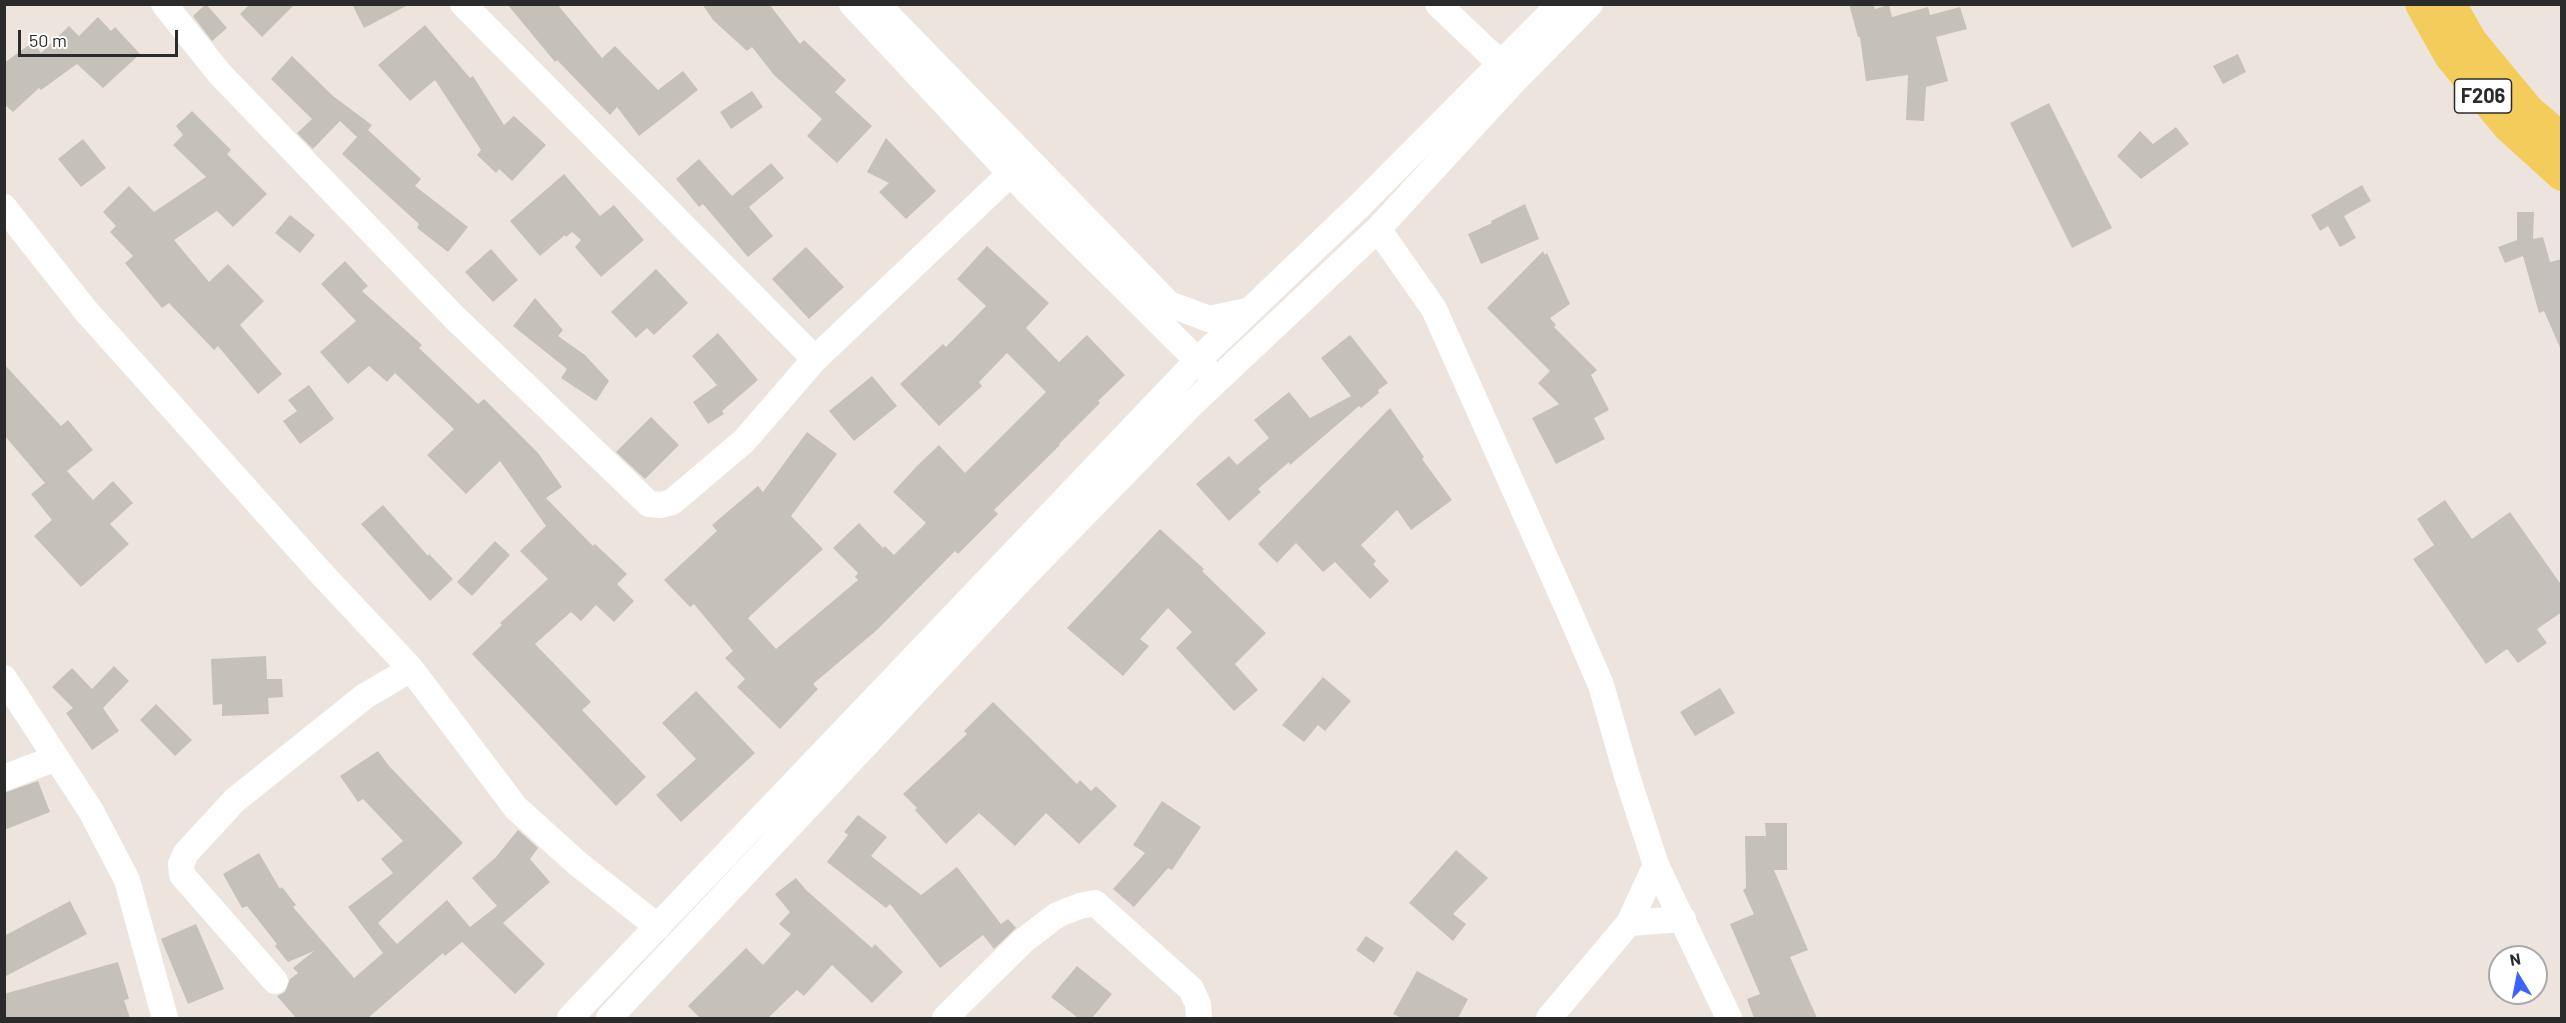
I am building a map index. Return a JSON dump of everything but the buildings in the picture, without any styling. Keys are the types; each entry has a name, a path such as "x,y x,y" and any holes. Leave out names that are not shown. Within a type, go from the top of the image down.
{"main road":[{"name":"F206","path":"2421,4 2450,56 2509,127 2562,175"},
{"name":"F206","path":"2450,4 2471,41 2528,110 2562,139"}],"street":[{"path":"164,4 219,73 446,309 649,504 661,505 672,502 744,441 815,359 1011,173"},
{"path":"463,4 815,359"},
{"path":"852,4 1011,173 1198,360 1216,381"},
{"path":"877,4 1169,304 1209,319 1247,311"},
{"path":"1438,4 1501,64"},
{"path":"570,1018 1198,360 1358,207 1560,4"},
{"path":"609,1018 1028,572 1216,381 1378,229 1516,79 1590,4"},
{"path":"4,207 86,311 320,572 411,669 516,808 577,863 658,927"},
{"path":"1378,229 1434,309 1572,618 1601,685 1656,865 1729,1018"},
{"path":"274,981 182,876 181,864 186,853 235,800 365,696 411,669"},
{"path":"4,678 91,811 127,880 165,1018"},
{"path":"4,778 56,758"},
{"path":"1549,1018 1629,923 1656,865"},
{"path":"945,1018 1023,941 1057,915 1095,903 1191,989 1198,1004 1199,1018"},
{"path":"1629,923 1683,919"}]}
